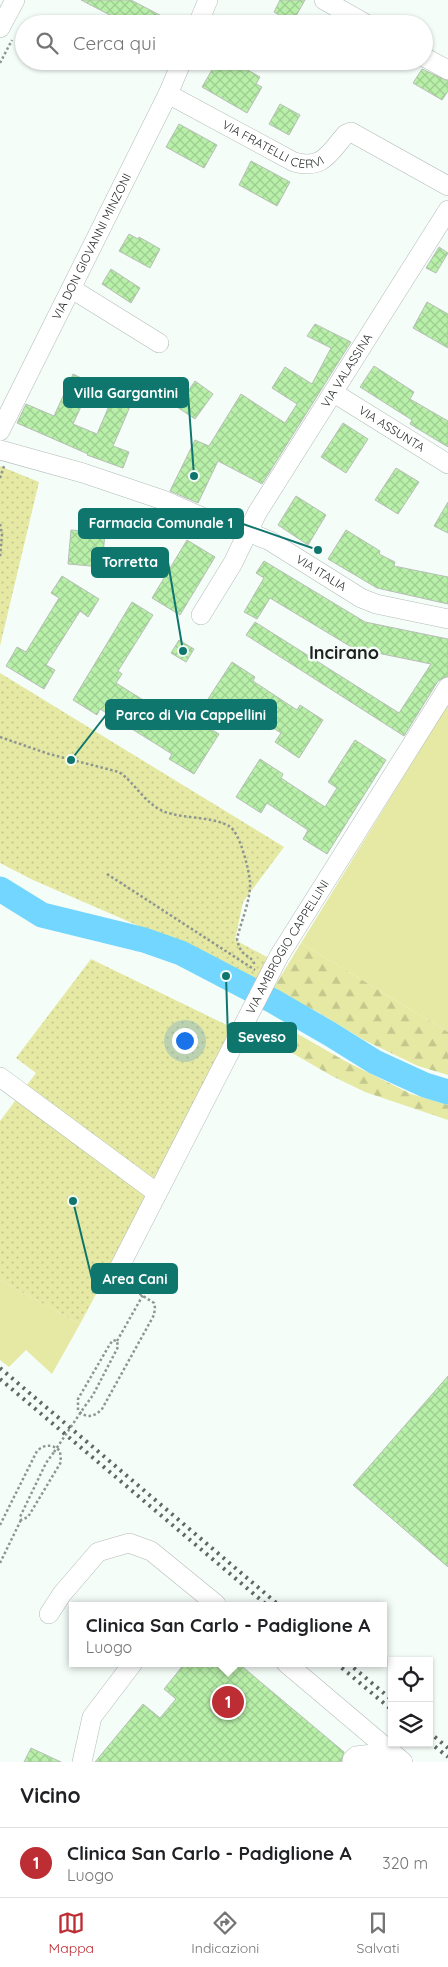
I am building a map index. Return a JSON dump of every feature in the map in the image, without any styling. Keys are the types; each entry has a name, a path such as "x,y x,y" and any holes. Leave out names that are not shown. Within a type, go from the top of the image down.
{"street":[{"path":"0,28 15,0"},
{"path":"202,15 208,0"},
{"path":"324,0 350,15"},
{"path":"433,61 448,70"},
{"name":"VIA DON GIOVANNI MINZONI","path":"0,431 72,289 178,70"},
{"name":"VIA FRATELLI CERVI","path":"168,94 290,160 310,165 322,161 346,134 351,132 448,186"},
{"name":"VIA VALASSINA","path":"201,615 233,563 257,514 448,210"},
{"path":"72,289 159,343"},
{"name":"VIA ASSUNTA","path":"334,393 448,464"},
{"name":"VIA ITALIA","path":"0,450 83,473 163,500 227,528 248,532 270,541 361,598 376,604 448,619"},
{"name":"VIA AMBROGIO CAPPELLINI","path":"118,1270 252,1009 260,978 279,956 448,687"},
{"path":"0,1077 157,1193"},
{"path":"49,1614 62,1594 98,1552 129,1543 151,1551 210,1602"},
{"path":"82,1762 92,1717 131,1667"},
{"path":"291,1667 396,1757"},
{"path":"354,1722 354,1758 396,1757"}],"path":[{"path":"0,524 2,534 0,558"},
{"path":"0,737 49,754 119,772 155,806 165,812 211,821 228,826 235,831 239,839 250,883 237,938 238,948 242,954 255,963 260,978"},
{"path":"107,874 260,978"},
{"path":"0,1563 21,1520 21,1513 54,1452 85,1406 93,1395 118,1347 117,1341 143,1295 154,1303 154,1315 102,1408 92,1416 86,1416 78,1410 78,1398 110,1344 113,1340 117,1341"},
{"path":"0,1525 37,1451 45,1446 56,1447 60,1451 61,1462 28,1517 21,1520"}],"green space":[{"path":"0,466 39,482 0,646"},
{"path":"0,673 284,847 243,902 235,940 267,957 256,981 162,936 33,880 0,863"},
{"path":"448,706 448,1032 301,943"},
{"path":"301,943 448,1032 448,1075 418,1066 364,1040 316,1011 273,989"},
{"path":"91,959 237,1030 80,1324 0,1280 0,1121 36,1073 16,1058"},
{"path":"277,1022 345,1061 411,1094 448,1105 448,1120 365,1092 332,1076 268,1039"},
{"path":"0,1280 80,1324 52,1374 26,1350 9,1367 0,1360"}],"building":[{"path":"81,0 131,0 160,15 110,15"},
{"path":"280,0 305,0 297,15 279,15 274,12"},
{"path":"212,70 248,70 260,77 256,84 262,87 247,113 202,87"},
{"path":"421,70 424,70 448,81 448,91 442,100 413,83"},
{"path":"280,104 300,115 289,135 269,124"},
{"path":"179,124 217,145 204,168 166,147"},
{"path":"251,161 290,182 277,206 239,185"},
{"path":"129,234 138,239 139,237 160,249 150,268 119,251"},
{"path":"439,247 448,253 436,273 426,268"},
{"path":"111,269 140,288 131,303 102,284"},
{"path":"427,302 448,314 448,348 413,328"},
{"path":"315,324 351,342 262,484 218,461 198,503 170,491 195,440 209,446 241,394 285,423 297,404 272,388 285,367 312,384 331,348 307,336"},
{"path":"374,366 414,392 410,399 448,421 448,447 410,424 412,420 360,387"},
{"path":"73,374 92,383 73,424 97,434 114,394 132,402 113,446 129,452 123,468 87,455 17,423 26,404 54,416"},
{"path":"195,381 213,394 195,419 177,407"},
{"path":"343,423 368,439 346,473 321,457"},
{"path":"396,468 419,482 398,514 375,500"},
{"path":"296,496 326,515 308,545 278,525"},
{"path":"448,502 448,533 434,526"},
{"path":"71,530 105,533 102,567 68,564"},
{"path":"346,530 380,551 379,554 395,562 394,566 448,577 448,604 377,588 328,559"},
{"path":"187,540 215,557 180,615 152,598"},
{"path":"264,561 365,622 448,639 448,676 438,681 404,736 246,635 255,622 399,713 431,664 353,648 270,598 257,619 244,612 264,578 256,573"},
{"path":"62,576 99,599 88,617 80,611 46,665 55,670 44,689 6,666 17,647 26,652 59,598 51,593"},
{"path":"132,602 153,615 118,671 122,674 116,683 188,728 194,719 219,734 194,774 169,759 172,754 100,709 97,715 73,700"},
{"path":"179,640 194,649 186,662 171,653"},
{"path":"232,662 255,677 253,681 297,710 300,705 323,720 299,758 275,742 281,733 239,706 233,716 208,699"},
{"path":"355,740 386,760 327,854 303,839 308,830 267,803 261,813 236,797 260,759 283,774 281,778 325,807 337,788 328,782"},
{"path":"448,1376 448,1567 353,1485"},
{"path":"182,1667 243,1667 344,1752 341,1762 95,1762 143,1704 160,1718 176,1699 164,1689"},
{"path":"31,1748 61,1762 24,1762"}],"waterway":[{"path":"0,889 42,915 144,940 181,953 273,1001 375,1062 425,1085 448,1092"}],"railway":[{"path":"0,1368 275,1602"},
{"path":"0,1379 263,1602"},
{"path":"341,1667 388,1707"},
{"path":"353,1667 388,1697"},
{"path":"433,1735 448,1748"},
{"path":"433,1745 448,1757"}],"place":[{"name":"Villa Gargantini","path":"194,476"},
{"name":"Farmacia Comunale 1","path":"318,550"},
{"name":"Torretta","path":"183,651"},
{"name":"Parco di Via Cappellini","path":"71,760"},
{"name":"Seveso","path":"226,976"},
{"name":"Area Cani","path":"73,1201"},
{"name":"Clinica San Carlo - Padiglione A","path":"228,1702"}],"district":[{"name":"Incirano","path":"344,653"}]}
